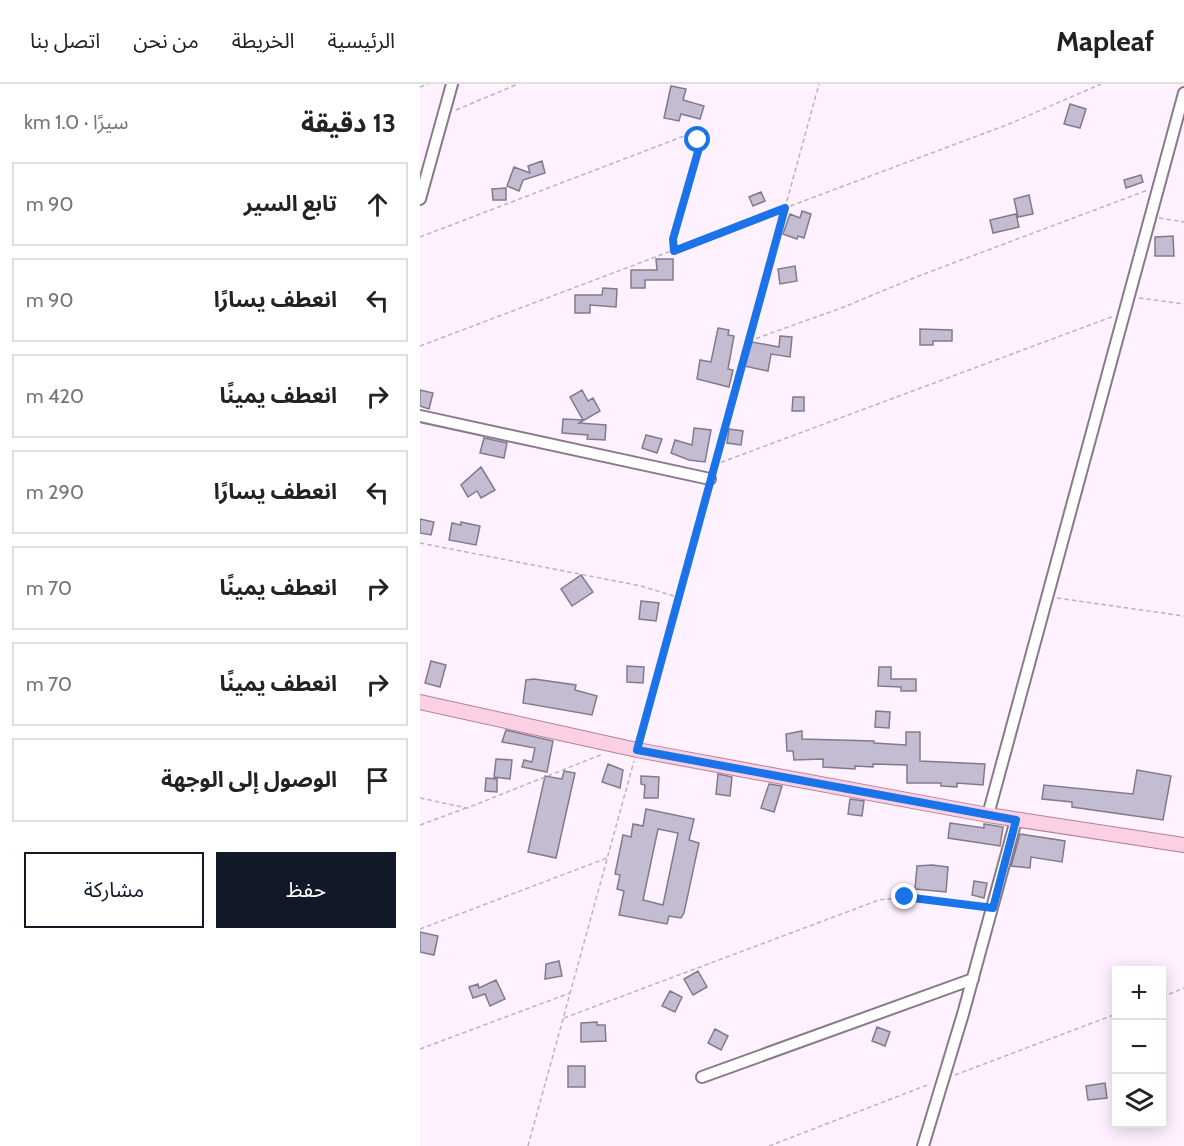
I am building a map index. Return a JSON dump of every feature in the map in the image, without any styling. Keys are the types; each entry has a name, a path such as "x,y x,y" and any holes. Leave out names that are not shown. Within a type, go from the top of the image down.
{"main road":[{"path":"420,702 637,750 1016,820 1184,845"}],"street":[{"path":"420,199 452,84"},
{"path":"988,815 1184,93"},
{"path":"420,417 710,479"},
{"path":"922,1146 973,980 1016,820"},
{"path":"702,1077 973,980"}],"path":[{"path":"420,87 428,84"},
{"path":"444,115 518,84"},
{"path":"528,1146 819,84"},
{"path":"420,346 1009,124 1101,84"},
{"path":"420,237 692,133 698,140 699,148 673,239 674,251"},
{"path":"748,341 844,307 916,277 1158,186"},
{"path":"1150,216 1184,222"},
{"path":"1129,297 1184,304"},
{"path":"714,466 1102,320 1124,315"},
{"path":"420,543 642,586 678,597"},
{"path":"1047,596 1184,616"},
{"path":"420,825 621,747"},
{"path":"420,798 467,808"},
{"path":"420,929 608,858"},
{"path":"563,1018 888,898 905,897 993,908"},
{"path":"1166,995 1184,988"},
{"path":"420,1048 570,993"}],"building":[{"path":"671,86 686,89 683,100 704,106 700,119 681,114 679,121 664,118"},
{"path":"1070,104 1086,109 1080,128 1064,124"},
{"path":"542,161 545,173 523,180 519,191 507,186 514,167 530,173 528,166"},
{"path":"1141,175 1143,182 1126,188 1124,180"},
{"path":"506,188 506,200 493,200 492,189"},
{"path":"761,192 765,201 753,206 749,197"},
{"path":"1029,195 1033,214 1018,217 1014,199"},
{"path":"802,211 811,214 804,238 798,236 797,239 783,234 790,214 800,218"},
{"path":"1016,214 1019,227 993,233 990,220"},
{"path":"1173,236 1174,256 1155,256 1155,237"},
{"path":"656,259 673,259 673,280 645,280 645,288 631,288 631,270 657,270"},
{"path":"795,266 797,281 780,284 778,269"},
{"path":"603,288 617,289 616,307 590,305 590,313 575,313 575,295 602,295"},
{"path":"718,328 729,330 728,335 734,336 728,369 733,370 729,387 697,379 700,360 711,362"},
{"path":"920,329 952,330 952,341 933,341 933,345 920,345"},
{"path":"780,336 792,337 790,357 771,354 768,371 744,366 752,342 779,347"},
{"path":"420,390 433,393 429,409 420,406"},
{"path":"582,390 588,401 593,398 600,411 579,423 606,425 605,440 587,439 588,435 562,433 563,419 583,420 570,397"},
{"path":"793,397 804,397 804,411 792,411"},
{"path":"694,428 711,430 705,462 689,460 671,453 675,440 692,445"},
{"path":"729,429 743,431 741,445 727,443"},
{"path":"646,435 662,439 657,453 642,448"},
{"path":"484,438 507,443 504,458 480,453"},
{"path":"481,467 495,490 481,498 477,491 468,497 461,485"},
{"path":"420,519 434,522 431,535 420,533"},
{"path":"461,522 480,526 476,545 449,540 452,523 461,525"},
{"path":"581,575 593,592 572,606 561,589"},
{"path":"641,601 659,603 656,621 639,619"},
{"path":"431,661 446,665 440,687 425,683"},
{"path":"627,666 644,667 643,683 627,682"},
{"path":"879,667 891,667 891,679 916,679 916,691 901,691 901,687 878,686"},
{"path":"526,680 576,685 575,690 597,696 592,715 523,703"},
{"path":"876,711 890,712 889,728 875,727"},
{"path":"506,730 553,741 547,772 522,767 524,760 532,762 535,748 502,742"},
{"path":"802,731 802,739 874,741 874,743 906,745 906,732 920,732 920,761 985,764 983,785 957,783 957,787 941,786 941,783 907,783 907,765 873,764 873,767 855,766 855,769 823,767 823,759 794,760 793,751 787,751 786,734"},
{"path":"496,759 512,760 510,779 494,777"},
{"path":"608,764 623,770 620,788 602,782"},
{"path":"1137,770 1171,776 1163,820 1072,807 1072,802 1042,799 1044,785 1133,794"},
{"path":"564,771 575,773 556,858 528,852 545,776 562,779"},
{"path":"718,774 732,777 730,796 716,794"},
{"path":"641,776 659,777 658,798 644,798 645,785 641,784"},
{"path":"486,778 497,779 497,792 485,791"},
{"path":"769,784 782,786 774,812 761,808"},
{"path":"850,799 864,801 862,816 848,814"},
{"path":"646,809 694,819 689,840 699,843 684,913 681,918 669,916 667,924 619,915 624,891 617,889 620,875 615,874 623,835 631,837 633,824 643,826","holes":["658,829 678,833 663,905 643,900"]},
{"path":"950,823 984,828 984,824 1003,827 1000,846 948,838"},
{"path":"1020,834 1065,841 1062,862 1031,857 1030,868 1011,866"},
{"path":"917,866 948,867 946,892 915,889"},
{"path":"974,881 987,883 984,898 972,895"},
{"path":"420,932 438,936 434,955 420,952"},
{"path":"559,961 562,976 545,979 546,964"},
{"path":"698,971 707,987 693,995 684,979"},
{"path":"496,980 505,999 490,1006 485,994 473,998 469,987 478,984 479,988"},
{"path":"670,991 682,997 675,1012 662,1006"},
{"path":"597,1022 597,1025 605,1025 606,1041 581,1042 581,1023"},
{"path":"877,1027 890,1032 885,1046 872,1041"},
{"path":"715,1029 728,1036 721,1050 708,1043"},
{"path":"568,1066 585,1066 585,1087 568,1087"},
{"path":"1105,1083 1107,1098 1088,1100 1086,1086"}],"route":[{"path":"698,140 699,148 673,239 674,251 785,208 637,750 1016,820 993,908 905,897"}]}
